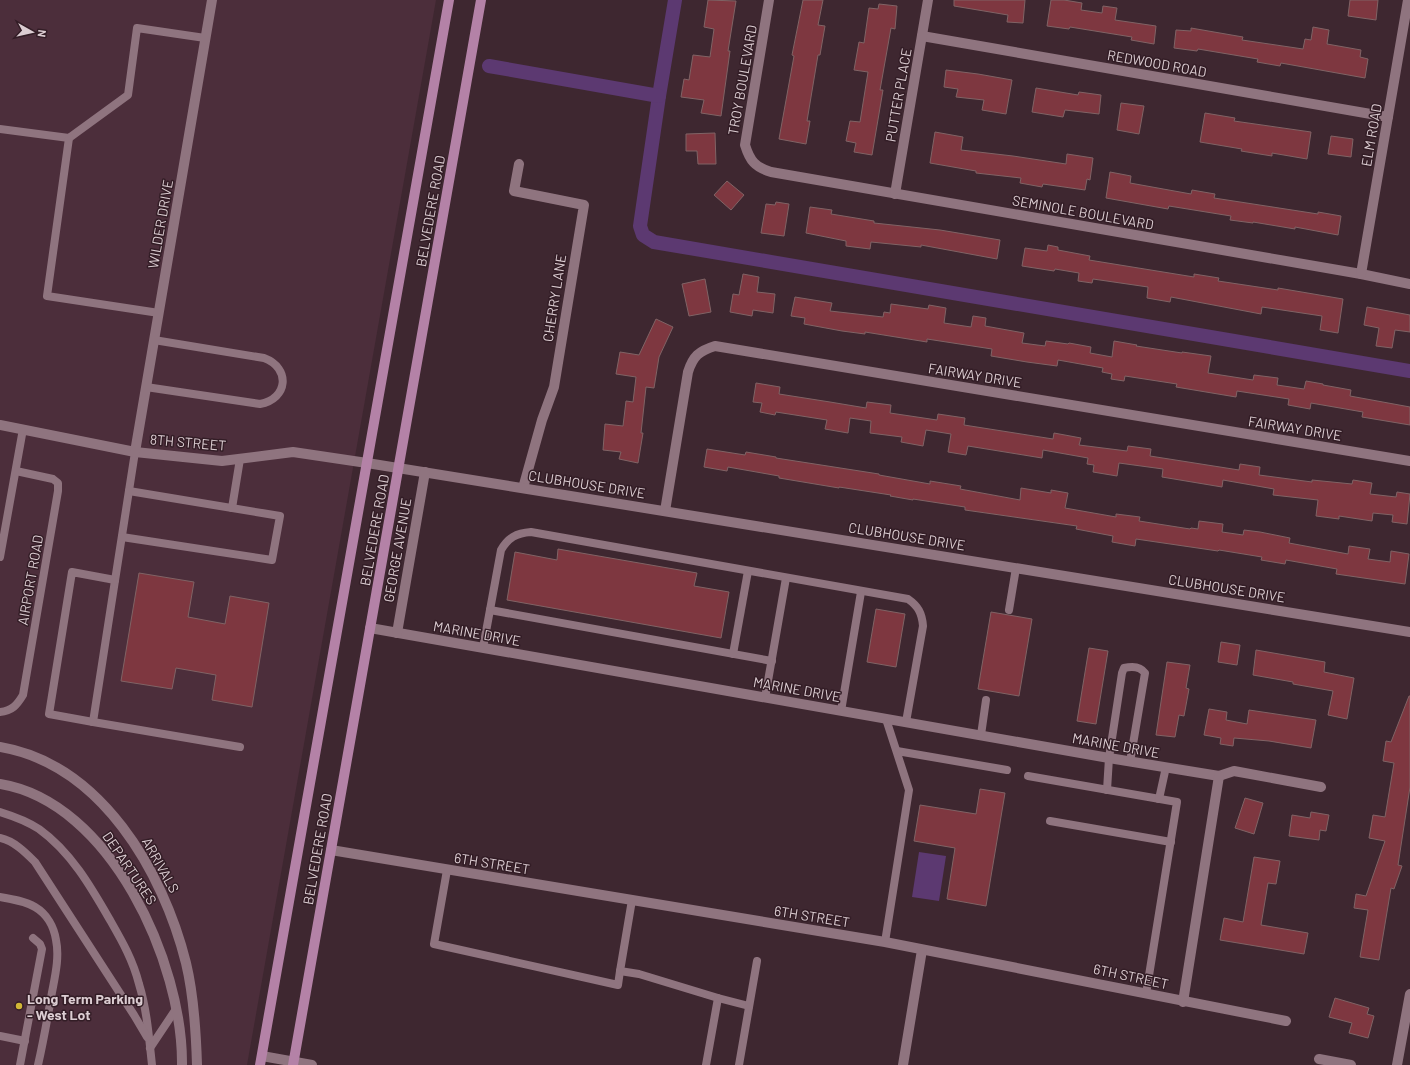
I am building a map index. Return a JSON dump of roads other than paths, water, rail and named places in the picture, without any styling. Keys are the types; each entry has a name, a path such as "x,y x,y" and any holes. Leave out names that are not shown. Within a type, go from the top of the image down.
{"main road":[{"name":"BELVEDERE ROAD","path":"261,1060 449,0"},
{"name":"BELVEDERE ROAD","path":"293,1063 481,0"}],"street":[{"name":"WILDER DRIVE","path":"135,452 212,0"},
{"name":"TROY BOULEVARD","path":"753,163 745,145 770,0"},
{"name":"PUTTER PLACE","path":"895,194 928,0"},
{"name":"ELM ROAD","path":"1361,274 1408,0"},
{"name":"REDWOOD ROAD","path":"922,36 1388,117"},
{"name":"SEMINOLE BOULEVARD","path":"753,163 761,169 771,172 1361,274 1410,284"},
{"name":"CHERRY LANE","path":"519,164 514,191 584,205 554,387 542,420 523,488"},
{"name":"FAIRWAY DRIVE","path":"665,511 688,372 691,362 697,354 705,349 715,346 1410,461"},
{"name":"8TH STREET","path":"0,425 135,452 222,461 293,452 399,468"},
{"name":"CLUBHOUSE DRIVE","path":"399,468 1410,632"},
{"name":"GEORGE AVENUE","path":"397,633 424,472"},
{"name":"MARINE DRIVE","path":"370,628 1130,762 1218,776 1234,771 1321,787"},
{"name":"ARRIVALS","path":"0,747 33,756 58,768 77,780 96,797 115,818 146,862 170,910 186,963 195,1020 197,1065"},
{"path":"1183,1002 1218,776"},
{"name":"DEPARTURES","path":"0,784 32,793 55,805 73,818 91,835 107,855 134,895 146,918 164,964 176,1009 180,1034 182,1065"},
{"name":"6TH STREET","path":"331,850 885,942 1183,1002 1286,1021"},
{"path":"903,1065 922,950"},
{"path":"1398,1065 1410,994"},
{"path":"1319,1059 1351,1065"},
{"path":"261,1060 312,1065"}],"lane":[{"path":"0,129 69,138 128,96 138,28 206,38"},
{"path":"69,138 47,296 159,313"},
{"path":"146,388 260,404 268,403 274,399 279,394 282,387 283,379 281,372 271,361 264,358 154,340"},
{"path":"0,556 24,429"},
{"path":"93,722 135,452"},
{"path":"232,508 240,459"},
{"name":"AIRPORT ROAD","path":"0,712 11,709 18,704 22,695 58,491 58,483 53,479 16,471"},
{"path":"122,536 272,560 280,516 129,491"},
{"path":"483,648 501,550 506,542 513,536 531,532 861,592 908,599 919,610 923,626 906,722"},
{"path":"1009,610 1016,568"},
{"path":"733,654 748,571"},
{"path":"115,580 72,572 49,714 240,747"},
{"path":"766,698 786,578"},
{"path":"841,711 861,592"},
{"path":"490,610 772,661"},
{"path":"1107,790 1109,758 1122,673 1124,668 1131,666 1143,670 1145,673 1130,762"},
{"path":"981,735 986,700"},
{"path":"885,942 909,790 886,719"},
{"path":"897,751 1007,770"},
{"path":"1160,799 1166,767"},
{"path":"1028,776 1178,802 1146,994"},
{"path":"0,812 12,815 38,829 58,845 76,866 103,908 129,954 140,985 145,1006 152,1065"},
{"path":"1050,821 1171,842"},
{"path":"0,838 14,844 26,852 35,862 118,988 149,1044"},
{"path":"447,870 434,944 618,985 632,900"},
{"path":"0,897 22,902 36,908 50,922 57,941 58,951 55,975 38,1065"},
{"path":"20,1065 42,949 40,944 33,938"},
{"path":"739,1065 757,961"},
{"path":"620,971 638,974 749,1006"},
{"path":"706,1065 718,998"},
{"path":"149,1044 176,1009"},
{"path":"0,1036 25,1041"}],"waterway":[{"path":"675,0 640,226 643,235 654,242 1410,371"},
{"path":"489,66 659,96"}],"place":[{"name":"Long Term Parking - West Lot","path":"19,1006"}]}
